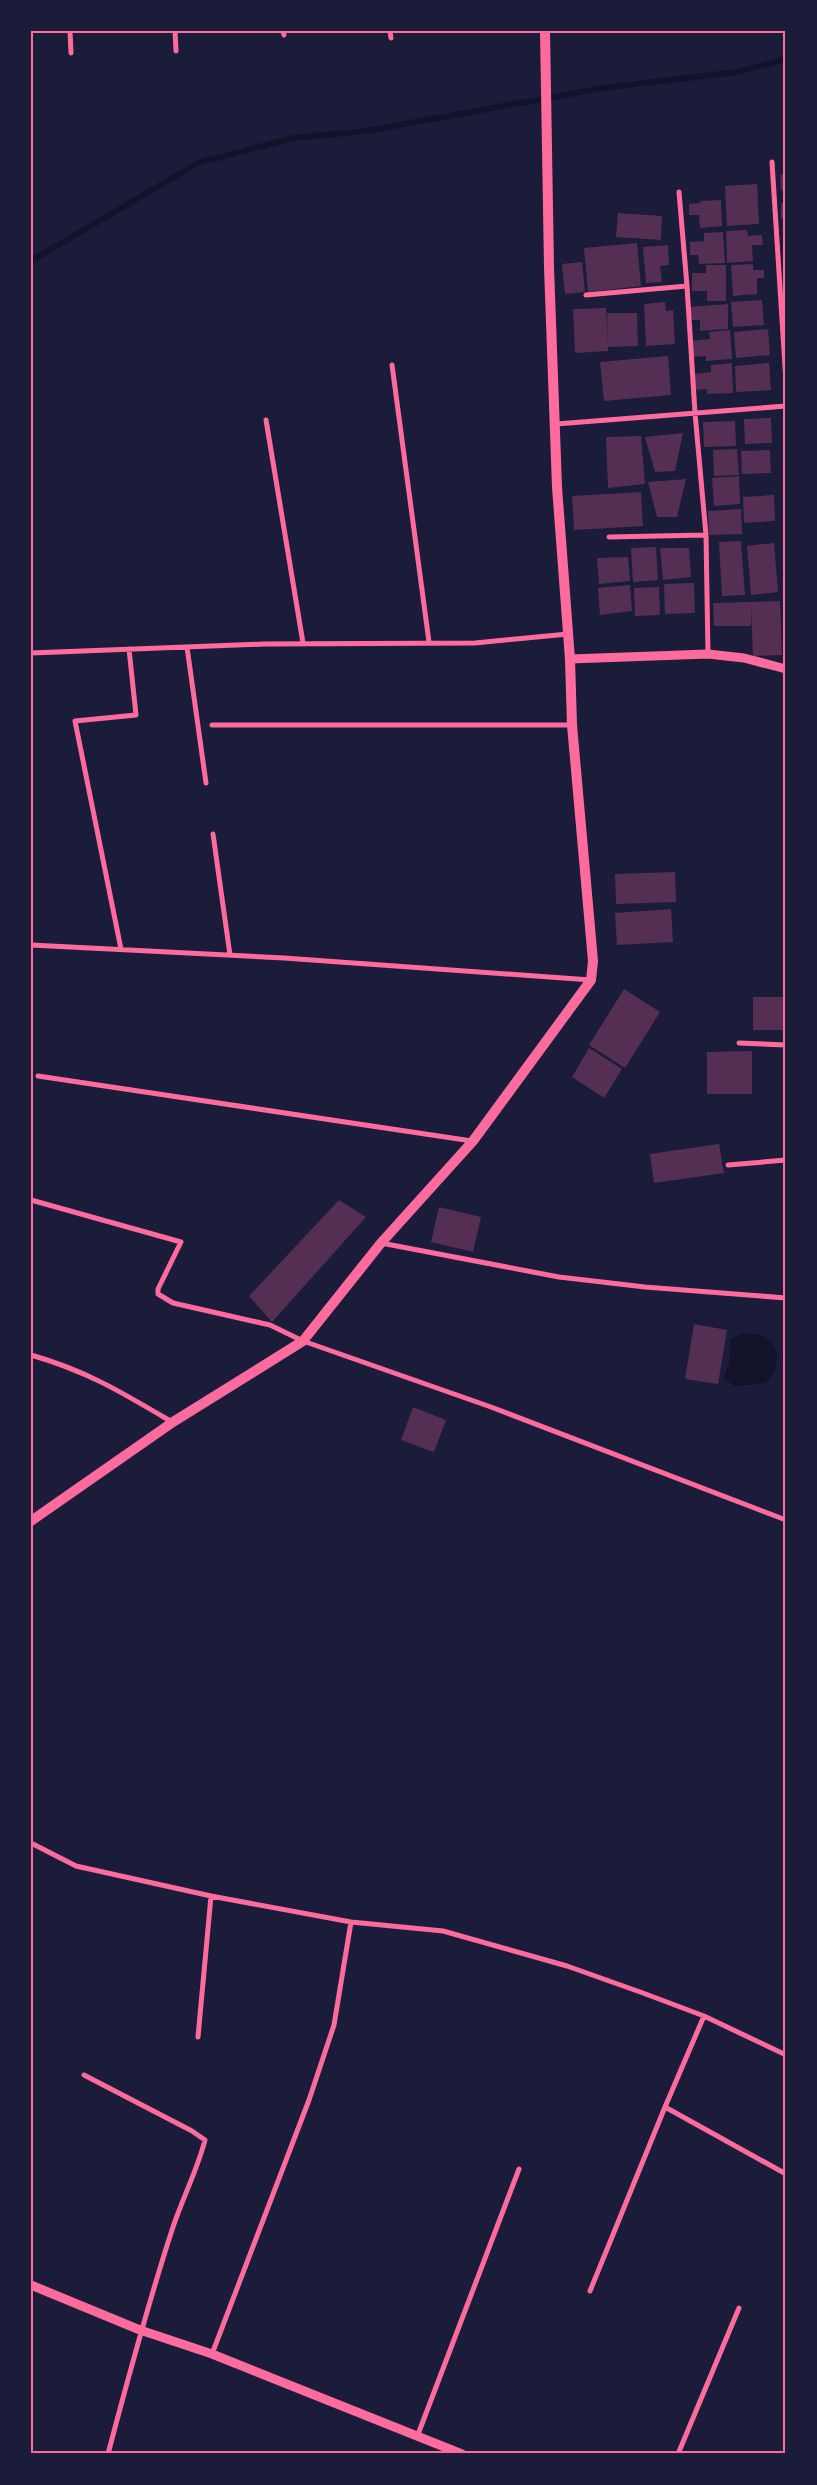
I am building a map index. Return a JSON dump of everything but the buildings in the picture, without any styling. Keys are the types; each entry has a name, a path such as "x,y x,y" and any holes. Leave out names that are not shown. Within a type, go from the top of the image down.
{"main road":[{"path":"31,1521 173,1422 303,1341 381,1244 473,1141 591,980 593,961 572,725 570,659 561,553 549,267 545,31"}],"street":[{"path":"70,31 71,53"},
{"path":"175,31 176,51"},
{"path":"390,31 391,38"},
{"path":"772,162 786,382"},
{"path":"679,192 706,536 708,654"},
{"path":"586,295 687,286"},
{"path":"392,365 429,642"},
{"path":"556,424 786,406"},
{"path":"266,420 303,643"},
{"path":"609,536 706,536"},
{"path":"31,653 303,643 476,642 568,634"},
{"path":"187,647 206,783"},
{"path":"121,949 75,721 136,715 129,649"},
{"path":"570,659 708,654 744,658 786,669"},
{"path":"212,725 572,725"},
{"path":"213,834 230,955"},
{"path":"31,945 230,955 591,980"},
{"path":"739,1044 786,1045"},
{"path":"38,1076 473,1141"},
{"path":"728,1165 786,1160"},
{"path":"31,1200 180,1242 158,1294 173,1303 270,1325 303,1341 491,1407 786,1520"},
{"path":"381,1244 559,1277 645,1287 786,1298"},
{"path":"31,1355 68,1366 110,1385 173,1422"},
{"path":"31,1843 76,1866 211,1896 350,1922 443,1931 567,1966 704,2016 786,2055"},
{"path":"198,2037 211,1896"},
{"path":"212,2354 296,2135 334,2025 350,1922"},
{"path":"590,2291 704,2016"},
{"path":"84,2075 192,2131 205,2140 199,2162 175,2220 140,2330 108,2454"},
{"path":"665,2107 786,2174"},
{"path":"417,2437 518,2168"},
{"path":"31,2285 140,2330 212,2354 462,2454"},
{"path":"678,2454 739,2308"}],"shaded area":[{"path":"744,1333 762,1336 774,1347 777,1359 776,1365 766,1383 734,1386 724,1378 729,1363 731,1339"}],"waterway":[{"path":"31,261 198,163 293,138 366,131 603,88 737,72 786,59"}]}
